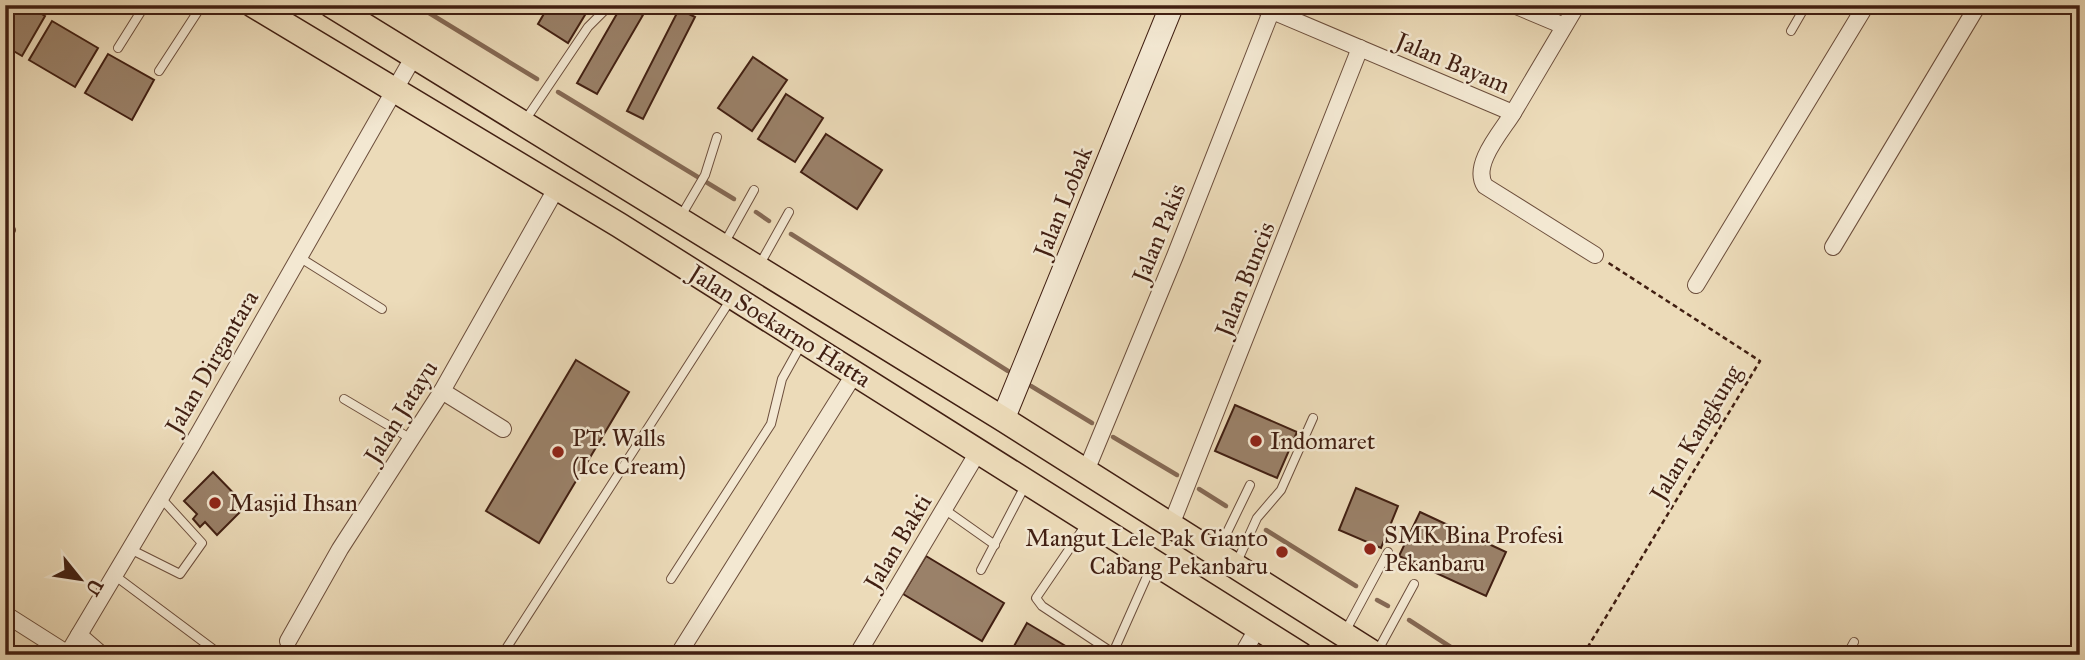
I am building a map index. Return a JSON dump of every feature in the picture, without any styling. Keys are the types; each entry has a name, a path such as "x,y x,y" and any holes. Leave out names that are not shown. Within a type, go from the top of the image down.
{"main road":[{"name":"Jalan Soekarno Hatta","path":"253,5 803,340 1301,655"},
{"name":"Jalan Soekarno Hatta","path":"331,5 678,222 1003,419 1376,655"},
{"name":"Jalan Lobak","path":"1003,419 1172,5"}],"street":[{"path":"1514,5 1564,26"},
{"path":"1513,113 1577,5"},
{"path":"1696,285 1866,5"},
{"path":"1833,247 1978,5"},
{"name":"Jalan Bayam","path":"1265,8 1513,113 1483,162 1481,180 1485,186 1595,255"},
{"name":"Jalan Pakis","path":"1086,471 1175,256 1265,8"},
{"name":"Jalan Buncis","path":"1171,525 1360,48"},
{"name":"Jalan Dirgantara","path":"68,654 414,56"},
{"name":"Jalan Jatayu","path":"284,648 340,549 413,440 556,189"},
{"path":"678,655 855,373"},
{"path":"442,391 503,429"},
{"name":"Jalan Bakti","path":"857,655 978,452"},
{"path":"5,614 68,654"},
{"path":"1242,655 1257,629"},
{"path":"79,635 102,655"}],"lane":[{"path":"118,48 145,5"},
{"path":"159,71 202,5"},
{"path":"523,125 566,57 588,27 610,5"},
{"path":"1791,31 1806,5"},
{"path":"678,222 703,178 718,137"},
{"path":"722,248 754,190"},
{"path":"757,269 789,212"},
{"path":"5,220 11,230 5,239"},
{"path":"299,257 382,309"},
{"path":"502,655 733,297"},
{"path":"671,579 771,424 782,379 803,340"},
{"path":"344,399 413,440"},
{"path":"1226,560 1281,490 1313,418"},
{"path":"981,570 1028,482"},
{"path":"1226,560 1250,485"},
{"path":"130,549 180,574 202,543 160,497"},
{"path":"944,509 995,545"},
{"path":"1088,521 1036,598 1042,606 1112,654 1153,563"},
{"path":"1344,635 1388,552"},
{"path":"114,575 221,655"},
{"path":"1376,655 1414,584"},
{"path":"1847,655 1854,642"}],"path":[{"name":"Jalan Kangkung","path":"1583,655 1760,360 1595,255"}],"building":[{"path":"5,5 26,5 45,16 22,56 5,46"},
{"path":"549,5 591,5 568,43 538,24"},
{"path":"622,5 643,15 597,94 577,83"},
{"path":"679,9 695,17 643,119 627,111"},
{"path":"52,21 98,48 75,87 29,60"},
{"path":"108,54 154,80 132,120 85,93"},
{"path":"753,57 787,80 752,131 718,108"},
{"path":"786,94 823,118 795,162 758,139"},
{"path":"826,134 882,170 857,209 801,172"},
{"name":"PT. Walls (Ice Cream)","path":"576,360 629,392 539,543 486,511"},
{"name":"Indomaret","path":"1235,405 1297,432 1277,478 1215,451"},
{"name":"Masjid Ihsan","path":"213,472 246,506 217,535 205,522 200,527 193,519 197,514 184,501"},
{"path":"1356,488 1398,506 1381,548 1339,530"},
{"path":"1420,512 1506,552 1486,596 1399,556"},
{"path":"926,556 1004,603 982,641 903,594"},
{"path":"1027,623 1069,648 1065,655 1009,655"}],"waterway":[{"path":"416,5 537,79"},
{"path":"558,92 734,199"},
{"path":"756,212 769,221"},
{"path":"791,234 1008,371"},
{"path":"1031,386 1092,423"},
{"path":"1113,437 1177,475"},
{"path":"1199,489 1226,506"},
{"path":"1266,530 1356,586"},
{"path":"1377,600 1388,606"},
{"path":"1409,620 1463,655"}],"place":[{"name":"Indomaret","path":"1256,441"},
{"name":"PT. Walls (Ice Cream)","path":"558,452"},
{"name":"Masjid Ihsan","path":"215,503"},
{"name":"SMK Bina Profesi Pekanbaru","path":"1370,549"},
{"name":"Mangut Lele Pak Gianto Cabang Pekanbaru","path":"1282,552"}]}
